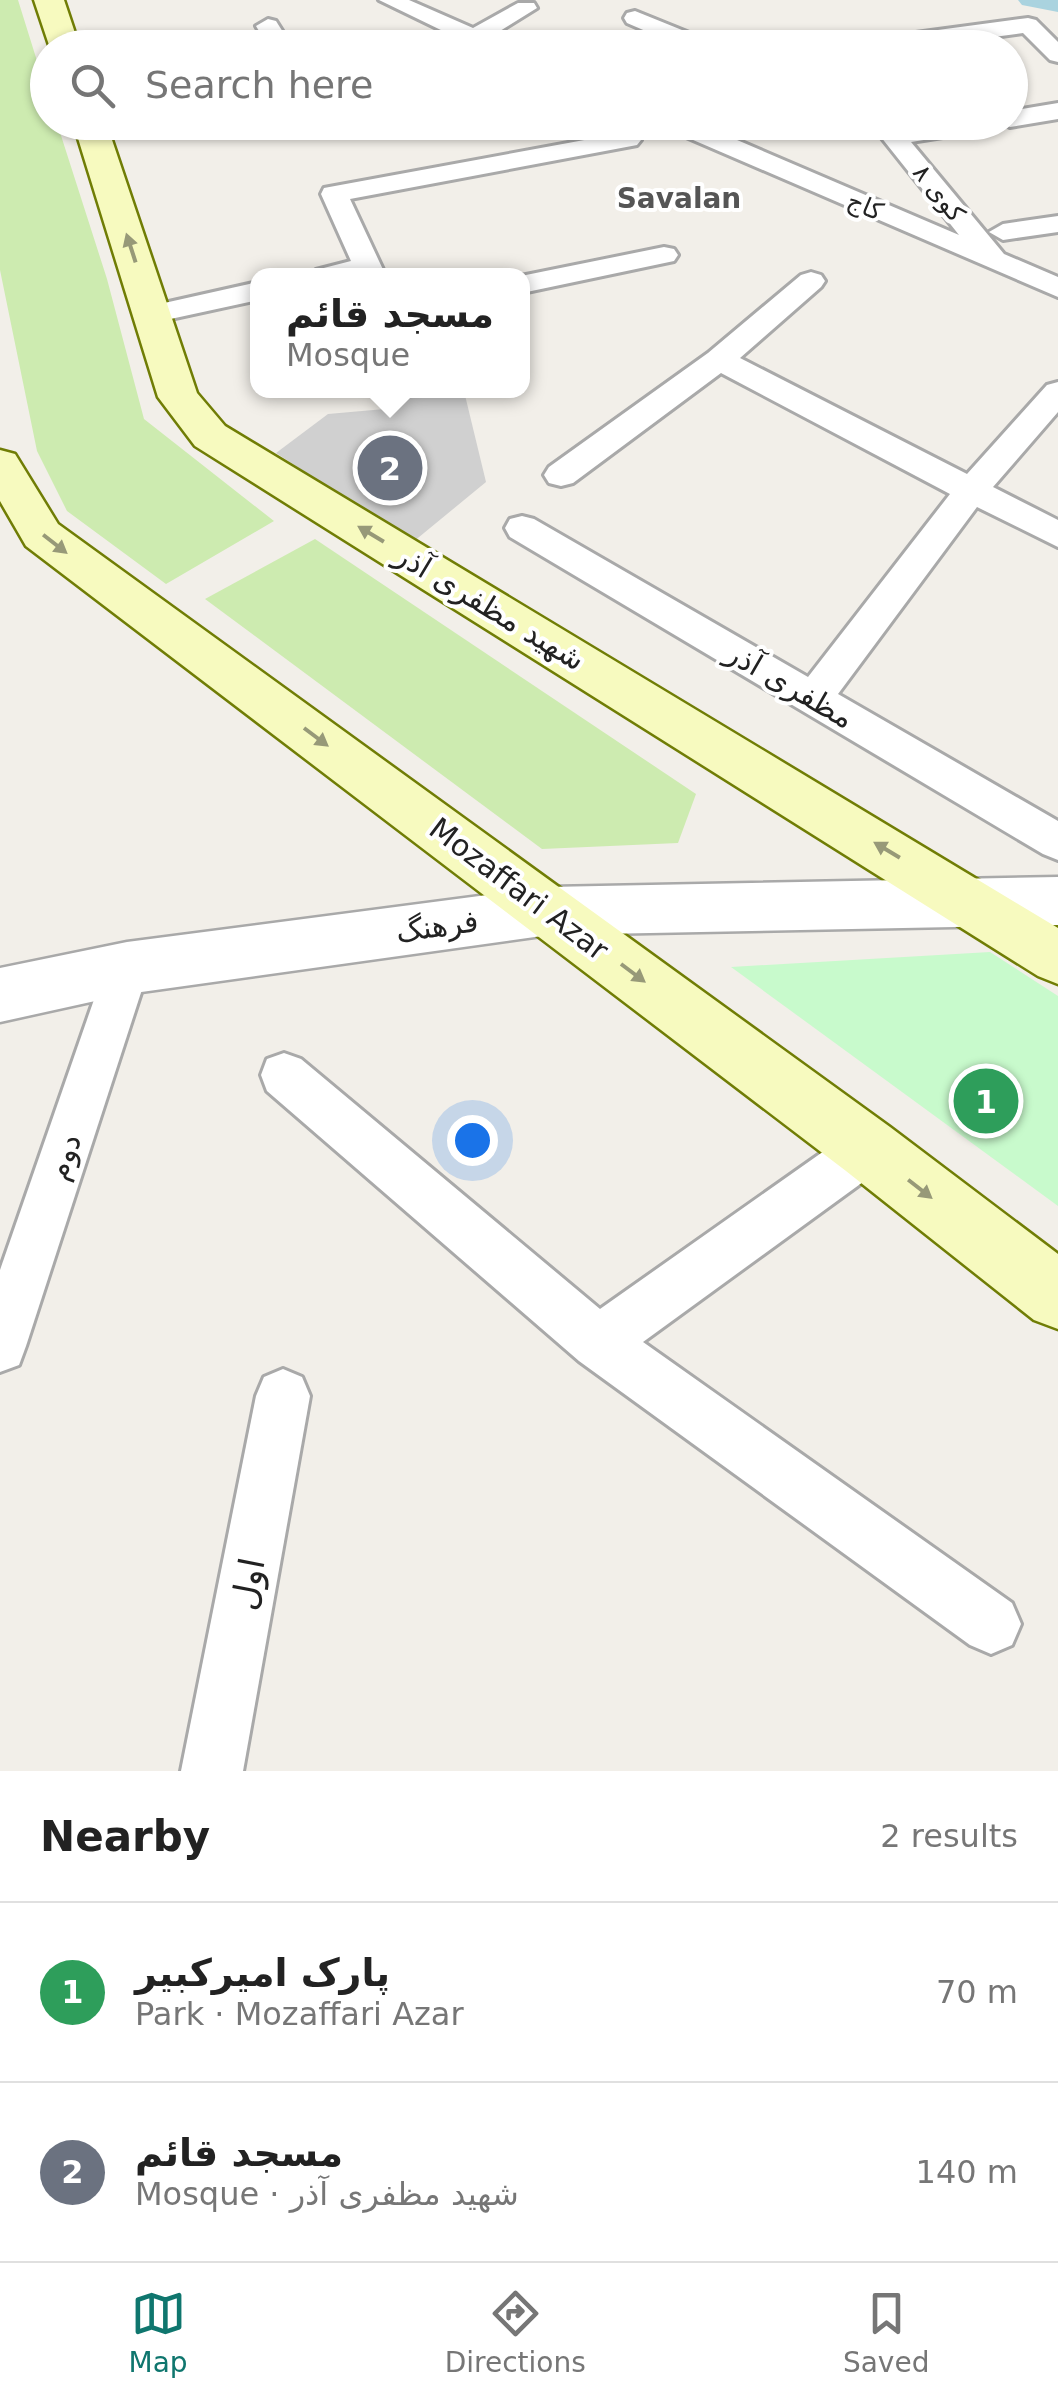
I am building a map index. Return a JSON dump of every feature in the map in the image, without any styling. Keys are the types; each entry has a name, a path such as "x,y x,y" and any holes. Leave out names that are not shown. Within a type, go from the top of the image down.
{"main road":[{"path":"49,0 59,30"},
{"name":"شهید مظفری آذر","path":"96,140 178,397 210,436 1058,958"},
{"name":"Mozaffari Azar","path":"0,464 42,535 868,1149 1058,1296"}],"street":[{"path":"390,0 460,30"},
{"path":"485,30 526,8"},
{"path":"635,18 663,30"},
{"path":"991,30 1028,25 1058,55"},
{"path":"268,26 270,30"},
{"path":"1028,116 1058,111"},
{"path":"369,268 334,194 628,140"},
{"name":"کاج","path":"713,140 1058,288"},
{"name":"کوی ۸","path":"896,140 996,263"},
{"path":"1003,232 1058,224"},
{"path":"530,282 664,254"},
{"path":"562,475 719,360 811,281"},
{"path":"152,314 250,292"},
{"path":"719,360 1058,535"},
{"path":"812,699 970,492 1058,392"},
{"name":"مظفری آذر","path":"522,528 1058,842"},
{"name":"فرهنگ","path":"0,995 128,968 550,911 1058,901"},
{"name":"دوم","path":"0,1346 128,968"},
{"path":"284,1075 598,1342 992,1624"},
{"path":"598,1342 868,1149"},
{"name":"اول","path":"212,1771 283,1396"}],"shaded area":[{"path":"395,398 466,398 486,482 413,542 276,453 328,414 396,408"}],"green space":[{"path":"0,0 18,0 30,38 30,140 62,140 107,279 144,419 274,521 166,584 67,511 37,451 0,270"},
{"path":"315,539 696,794 678,843 542,849 205,599"},
{"path":"990,952 1058,996 1058,1206 731,967"}],"waterway":[{"path":"1030,0 1058,5"}],"place":[{"name":"مسجد قائم","path":"390,468"},
{"name":"پارک امیرکبیر","path":"986,1101"}],"district":[{"name":"Savalan","path":"679,198"}]}
